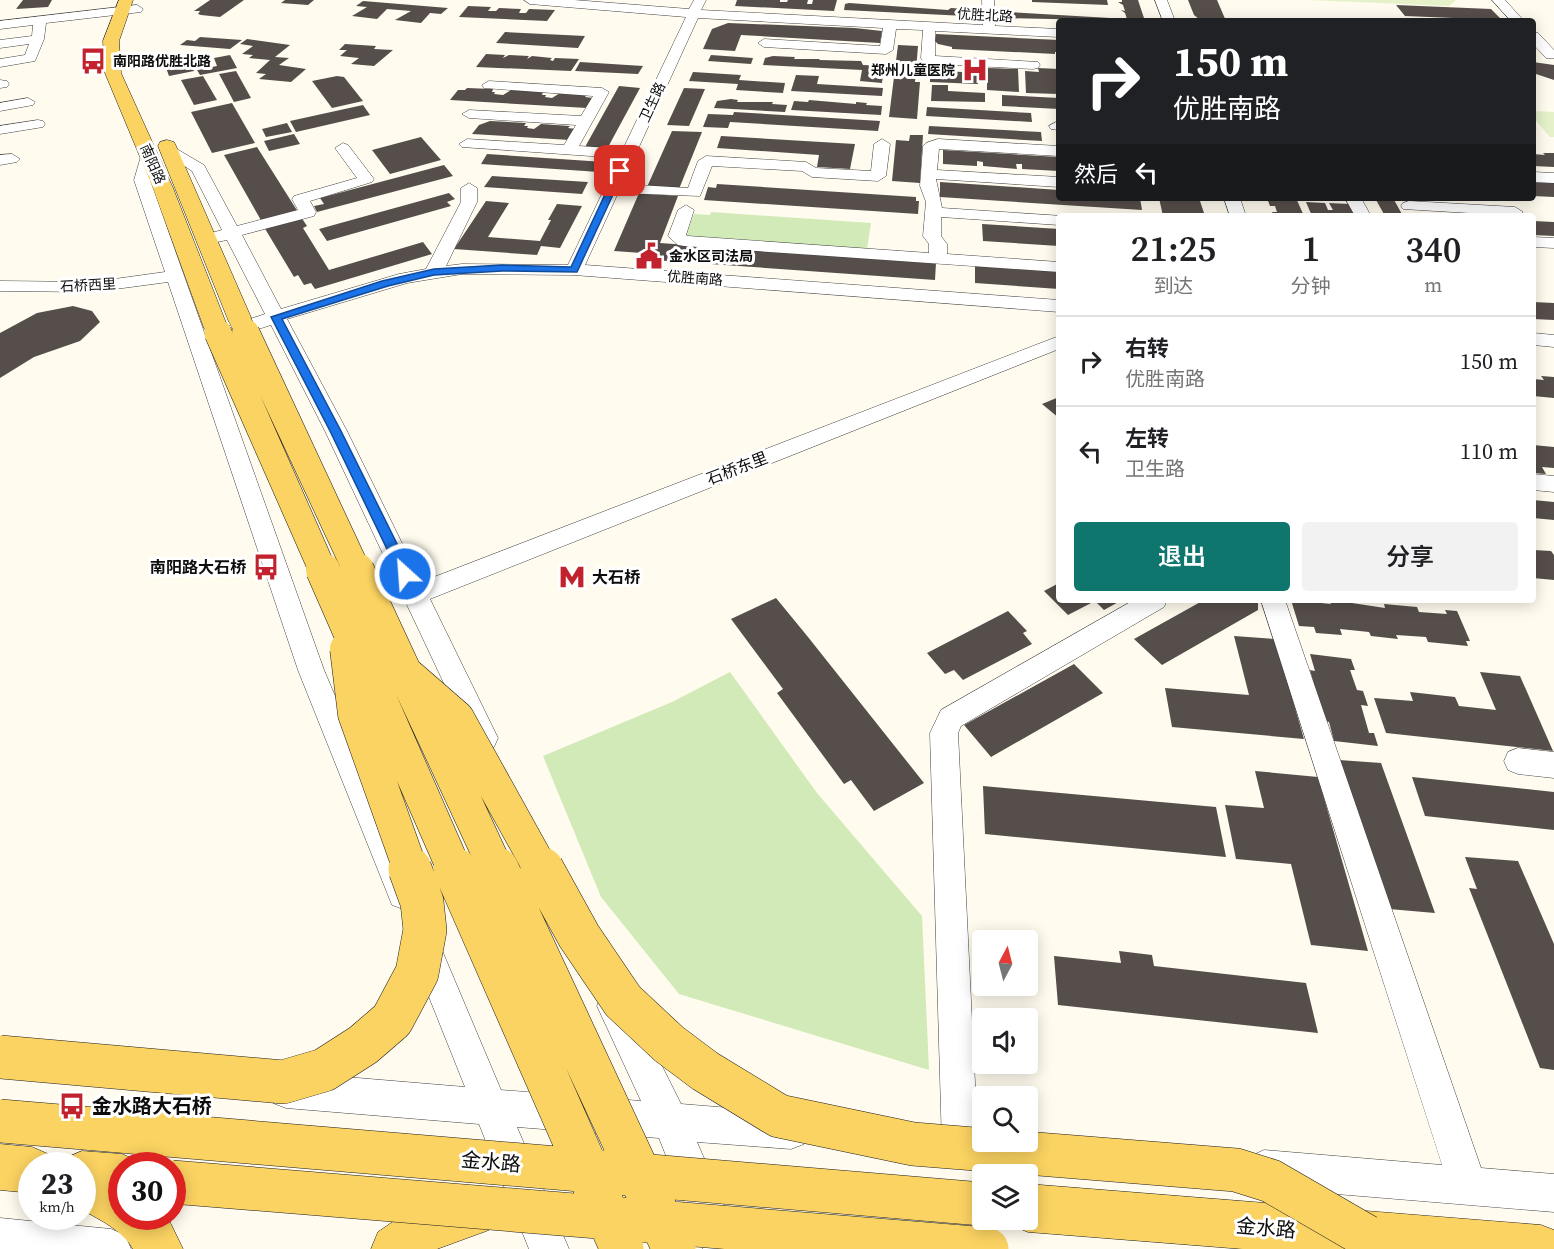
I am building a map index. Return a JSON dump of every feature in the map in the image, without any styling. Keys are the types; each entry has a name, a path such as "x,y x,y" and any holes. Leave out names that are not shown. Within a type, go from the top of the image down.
{"main road":[{"path":"131,5 129,39 132,70 135,76"},
{"name":"南阳路","path":"131,5 111,41 113,73 160,146 218,331"},
{"path":"220,236 218,331 342,616 428,803 622,1249"},
{"path":"218,331 403,671 674,1249"},
{"path":"0,1058 283,1082 324,1070 363,1046 392,1020 417,973 425,930 422,902 355,714 342,616"},
{"path":"403,671 457,718 579,936 623,1001 669,1044 705,1071 779,1116 913,1144 1236,1170 1271,1180 1366,1236"},
{"name":"金水路","path":"0,1120 972,1203"},
{"path":"0,1167 18,1169"},
{"path":"186,1183 987,1249"},
{"path":"394,1249 430,1225 490,1208"},
{"name":"金水路","path":"1038,1209 1541,1249"},
{"path":"148,1230 159,1249"}],"street":[{"name":"优胜北路","path":"530,0 697,7 890,26 1056,33"},
{"path":"988,0 989,30"},
{"path":"1161,0 1168,18"},
{"path":"1498,0 1515,18"},
{"path":"0,24 131,5"},
{"name":"卫生路","path":"574,270 697,7"},
{"path":"0,63 30,58 38,39 40,20"},
{"path":"764,44 886,50 890,26"},
{"path":"930,27 928,58 1033,65"},
{"path":"0,44 38,39"},
{"path":"1536,39 1552,55"},
{"path":"1536,54 1552,55"},
{"path":"489,85 602,92 568,150"},
{"path":"0,107 28,102"},
{"path":"469,114 585,121"},
{"path":"0,130 38,124"},
{"path":"467,144 628,154"},
{"path":"612,188 694,193 706,161 806,167 812,172 878,176 882,144"},
{"path":"954,297 946,259 932,236 934,202 928,186 931,146 938,144 1056,151"},
{"path":"549,1249 311,670 218,331 175,276 142,180 160,146 198,168 220,236 276,317 336,431 670,1121 723,1249"},
{"path":"220,236 308,212 300,199 366,179 343,148"},
{"path":"929,174 1056,182"},
{"path":"1536,177 1554,178"},
{"path":"434,272 469,202 469,188"},
{"path":"1409,207 1515,213"},
{"path":"686,210 677,236 684,241 1056,267"},
{"path":"934,212 1056,220"},
{"path":"1536,242 1554,243"},
{"name":"优胜南路","path":"218,331 276,317 371,287 434,272 502,268 574,270 1056,306"},
{"name":"石桥西里","path":"0,286 93,287 175,276"},
{"path":"1536,339 1554,341"},
{"name":"石桥东里","path":"415,595 1056,343"},
{"path":"1536,482 1554,484"},
{"path":"960,1145 944,733 951,718 1150,603"},
{"path":"1274,603 1468,1186"},
{"path":"1518,761 1554,765"},
{"path":"0,1067 1554,1193"},
{"path":"0,1237 111,1249"}],"green space":[{"path":"1309,0 1456,0 1449,6"},
{"path":"1536,111 1554,112 1554,137 1550,137 1536,121"},
{"path":"711,212 871,223 867,249 686,236 694,214 710,215"},
{"path":"730,672 817,793 922,916 929,1070 679,994 601,897 543,756 672,702"}],"building":[{"path":"23,0 52,0 48,7 16,9"},
{"path":"210,0 244,0 220,17 201,15 198,14 200,11 194,11"},
{"path":"285,0 314,0 308,5 281,3"},
{"path":"737,0 787,2 788,0 808,0 807,4 812,4 813,0 837,0 834,11 735,6"},
{"path":"1032,0 1107,0 1108,5 1032,2"},
{"path":"1122,0 1138,0 1144,18 1127,18 1121,10 1125,11 1123,5 1118,2"},
{"path":"1188,0 1217,0 1225,18 1198,18"},
{"path":"363,1 448,8 441,14 430,13 421,23 395,20 411,11 387,9 377,19 352,16 367,7 356,6"},
{"path":"845,4 981,10 985,11 986,17 844,10"},
{"path":"1396,5 1491,9 1500,18 1454,18 1405,16"},
{"path":"468,6 491,7 488,11 496,11 499,8 521,9 519,13 526,13 529,9 555,10 547,21 459,17"},
{"path":"999,12 1110,18 999,18"},
{"path":"728,23 882,31 880,43 741,35 735,51 703,49 712,29"},
{"path":"505,32 585,36 578,48 496,43"},
{"path":"936,34 1056,40 1056,52 1055,54 952,49 952,47 938,44 935,41"},
{"path":"200,37 242,40 230,49 180,45 187,40 195,41"},
{"path":"247,39 290,45 275,57 289,58 279,65 306,69 291,82 259,79 266,74 256,73 270,60 249,58 253,55 242,54 253,46 240,44"},
{"path":"345,44 376,46 374,49 393,50 374,66 351,64 359,58 340,56 347,50 339,50"},
{"path":"898,45 918,46 915,82 920,82 917,119 889,117"},
{"path":"176,54 177,58 188,56 194,71 169,76 162,56"},
{"path":"486,54 505,55 503,58 509,55 529,56 527,59 532,56 552,58 550,60 553,61 555,58 579,59 571,71 476,67"},
{"path":"230,55 237,68 200,75 197,70 217,66 214,58"},
{"path":"711,55 753,58 751,64 708,61"},
{"path":"795,57 794,59 861,61 863,65 884,66 882,83 860,81 862,70 763,65 765,58"},
{"path":"580,62 643,66 638,74 575,71"},
{"path":"1536,62 1554,65 1554,80 1536,74"},
{"path":"987,68 1018,69 1019,92 987,90"},
{"path":"1038,68 1056,69 1056,94 1026,93 1025,71 1039,72"},
{"path":"930,70 978,73 978,84 930,82"},
{"path":"236,71 251,98 234,102 219,74"},
{"path":"693,72 741,75 739,80 785,83 783,93 736,90 738,84 689,81"},
{"path":"796,75 819,76 817,84 883,88 882,96 791,91"},
{"path":"203,76 217,100 194,105 181,80"},
{"path":"337,76 344,77 363,101 332,108 312,81"},
{"path":"932,85 948,85 948,91 985,93 985,102 931,101"},
{"path":"619,86 640,88 607,149 585,147"},
{"path":"684,88 705,89 689,126 667,125"},
{"path":"493,89 494,94 503,95 511,90 543,92 542,95 546,95 545,97 552,98 560,93 587,95 585,97 593,98 587,108 450,100 458,90"},
{"path":"1002,95 1056,98 1056,109 1002,106"},
{"path":"738,100 737,102 773,102 772,104 787,105 785,112 714,108 717,101"},
{"path":"809,100 856,104 856,102 882,106 881,115 791,110 794,101 808,102"},
{"path":"232,103 255,143 212,153 191,112"},
{"path":"363,105 370,115 296,132 290,121"},
{"path":"927,107 1031,113 1032,122 926,116"},
{"path":"734,112 880,121 878,131 730,122 728,128 703,127 708,114 733,115"},
{"path":"490,121 526,123 524,126 534,129 541,124 570,126 568,128 576,129 570,140 472,134 479,125"},
{"path":"287,123 292,132 266,137 262,129"},
{"path":"929,126 1041,132 1042,141 928,134"},
{"path":"672,131 702,132 679,189 647,187"},
{"path":"294,134 300,144 269,151 264,141"},
{"path":"910,135 923,135 920,183 892,181 896,140 909,141"},
{"path":"721,136 855,144 850,169 817,167 819,155 717,148"},
{"path":"421,137 441,160 390,174 372,150"},
{"path":"257,147 298,212 262,222 224,155"},
{"path":"943,150 1056,157 1056,171 1022,169 1022,164 1016,164 1017,169 983,166 983,162 977,161 977,166 943,164"},
{"path":"1543,153 1554,153 1554,167 1536,166 1536,154 1545,155"},
{"path":"487,154 604,162 599,172 481,164"},
{"path":"444,165 453,176 317,212 314,206 324,204 320,198"},
{"path":"492,176 588,182 582,194 484,187"},
{"path":"940,182 1056,190 1056,201 1140,201 1142,210 940,197"},
{"path":"1536,182 1554,183 1554,197 1536,196"},
{"path":"717,184 916,197 916,201 919,201 918,214 704,200 708,187 716,188"},
{"path":"449,193 455,199 447,202 451,206 327,241 319,229"},
{"path":"639,193 678,196 660,243 936,263 935,280 639,259 642,253 614,251"},
{"path":"486,201 509,203 488,237 540,241 557,204 582,206 560,248 541,246 537,255 454,249"},
{"path":"1160,201 1200,201 1204,213 1162,213"},
{"path":"1268,201 1297,201 1303,213 1272,213 1277,212 1275,206 1270,206"},
{"path":"1377,201 1395,201 1401,213 1383,213"},
{"path":"1306,202 1325,203 1328,210 1333,210 1329,203 1349,204 1354,213 1311,213"},
{"path":"301,217 307,226 303,228 329,270 423,242 432,254 315,289 311,283 304,285 298,275 294,277 264,227"},
{"path":"1536,221 1554,222 1554,236 1536,235"},
{"path":"982,224 1056,229 1056,246 983,241"},
{"path":"975,265 1056,271 1056,289 975,283"},
{"path":"1536,302 1554,303 1554,320 1536,319"},
{"path":"73,306 92,311 100,322 80,341 34,357 0,378 0,333 37,313"},
{"path":"1541,376 1554,377 1554,398 1536,396 1536,379 1544,380"},
{"path":"1056,398 1056,416 1042,404"},
{"path":"1536,445 1554,447 1554,468 1542,467 1546,474 1536,473"},
{"path":"1536,500 1554,502 1554,520 1536,518"},
{"path":"1536,550 1551,551 1554,555 1554,580 1536,578"},
{"path":"1056,585 1056,603 1044,591"},
{"path":"776,598 924,783 874,811 851,780 844,784 777,693 783,689 731,619"},
{"path":"1056,603 1091,603 1068,615"},
{"path":"1097,603 1117,603 1104,610"},
{"path":"1199,603 1258,603 1258,610 1162,665 1134,639"},
{"path":"1292,603 1352,603 1385,608 1384,604 1417,607 1419,612 1447,614 1445,610 1457,611 1470,641 1466,641 1468,646 1428,642 1426,637 1396,635 1398,639 1371,636 1369,632 1340,629 1342,635 1316,633 1314,627 1299,626"},
{"path":"1008,611 1027,631 1023,633 1032,644 963,680 954,670 945,674 927,653"},
{"path":"1234,636 1275,639 1304,739 1172,727 1165,688 1249,695"},
{"path":"1310,654 1351,659 1355,670 1350,670 1357,690 1363,691 1368,706 1361,705 1369,733 1374,733 1378,746 1334,741 1329,722 1324,721 1310,670 1315,671"},
{"path":"1074,664 1103,693 991,757 964,725"},
{"path":"1480,672 1520,676 1553,751 1386,733 1374,698 1413,701 1410,692 1455,697 1459,706 1496,710"},
{"path":"1339,760 1381,763 1435,913 1389,909"},
{"path":"1255,771 1318,777 1368,951 1311,945 1291,864 1236,859 1225,805 1264,808"},
{"path":"1412,777 1554,792 1554,830 1425,816"},
{"path":"983,786 1216,807 1226,857 985,834"},
{"path":"1465,857 1518,861 1554,944 1554,1070 1540,1068 1469,888 1477,889"},
{"path":"1119,951 1152,955 1154,966 1306,983 1318,1033 1058,1005 1054,956 1121,963"}],"place":[{"name":"南阳路优胜北路","path":"93,61"},
{"name":"郑州儿童医院","path":"975,70"},
{"name":"金水区司法局","path":"649,256"},
{"name":"南阳路大石桥","path":"266,567"},
{"name":"大石桥","path":"572,577"},
{"name":"金水路大石桥","path":"72,1106"}],"route":[{"path":"405,574 336,431 276,317 385,283 434,272 502,268 574,270 620,171"}]}
